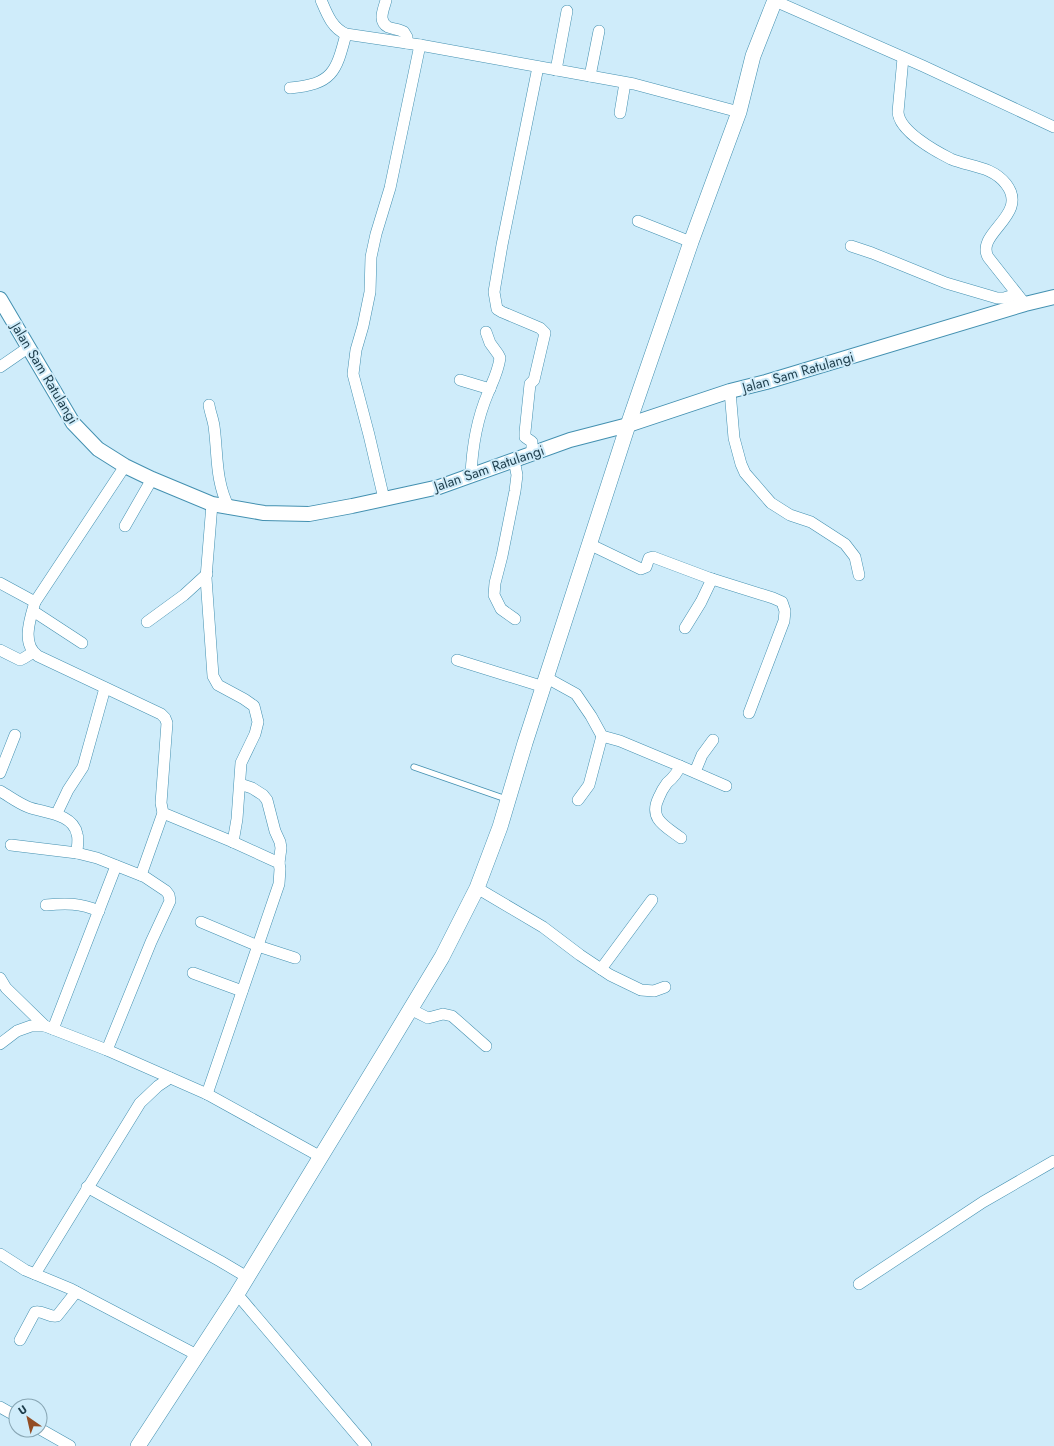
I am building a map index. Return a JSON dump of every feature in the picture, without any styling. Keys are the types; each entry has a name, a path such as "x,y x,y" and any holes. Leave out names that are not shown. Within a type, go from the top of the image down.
{"main road":[{"path":"138,1446 237,1294 321,1157 442,957 477,888 498,833 628,425 739,112 754,56 775,1"}],"street":[{"path":"321,0 336,29 346,34 420,45 626,83 739,112"},
{"path":"386,0 381,16 382,19 388,27 404,32 407,37 407,43"},
{"path":"775,1 1033,116 1054,127"},
{"path":"556,70 567,11"},
{"path":"590,76 599,31"},
{"path":"290,88 310,86 327,78 335,67 340,56 346,34"},
{"path":"384,499 353,374 356,350 370,292 371,257 376,234 390,188 420,45"},
{"path":"903,58 898,112 898,117 902,125 921,141 952,159 979,167 997,175 1006,183 1009,189 1012,199 1011,207 1007,215 986,243 985,250 988,257 1021,299"},
{"path":"532,453 532,442 525,437 530,385 534,380 545,333 544,330 540,328 497,309 494,292 538,67"},
{"path":"620,113 626,83"},
{"path":"638,221 692,242"},
{"path":"851,246 946,283 997,298 1021,299"},
{"name":"Jalan Sam Ratulangi","path":"0,298 73,423 98,449 125,466 212,504 264,513 309,514 438,487 570,440 628,425 730,391 766,382 1021,299 1054,297"},
{"path":"471,476 474,442 500,358 490,343 486,332"},
{"path":"0,367 30,347"},
{"path":"460,380 490,389"},
{"path":"730,391 734,438 741,464 745,472 771,503 790,516 811,522 845,544 855,557 859,575"},
{"path":"209,405 214,426 216,461 220,482 223,496 229,508"},
{"path":"514,460 517,475 515,491 495,583 494,595 501,609 515,619"},
{"path":"125,466 34,607 30,619 28,638 29,647 32,653 161,714 165,718 167,723 160,803 163,813 141,875"},
{"path":"125,526 152,479"},
{"path":"212,504 207,574 213,676 218,685 254,706 258,722 255,734 241,763 237,819 233,842"},
{"path":"589,544 641,569 646,567 650,558 653,557 712,579 780,600 784,606 784,620 749,713"},
{"path":"147,622 184,595 207,574"},
{"path":"685,628 701,602 712,579"},
{"path":"0,583 82,643"},
{"path":"0,650 20,660 32,653"},
{"path":"457,660 545,682 576,694 602,736 589,785 578,800"},
{"path":"57,813 68,790 83,767 105,688"},
{"path":"0,773 15,735"},
{"path":"602,736 620,741 726,786"},
{"path":"695,772 702,755 713,740"},
{"path":"680,766 677,774 666,784 660,793 654,809 660,822 681,838"},
{"path":"207,1094 279,884 281,848 267,800 264,795 252,788 240,784"},
{"path":"0,791 27,806 47,812 57,813 68,820 78,834 77,853"},
{"path":"163,813 279,863"},
{"path":"12,845 77,853 98,858 141,875 166,891 169,895 170,901 150,942 107,1050"},
{"path":"49,1027 99,911 116,866"},
{"path":"477,888 543,927 610,975 641,990 654,991 665,987"},
{"path":"601,969 652,900"},
{"path":"46,905 64,903 86,906 99,911"},
{"path":"201,922 258,946 295,958"},
{"path":"193,973 242,991"},
{"path":"0,978 6,988 49,1027"},
{"path":"410,1009 428,1018 444,1014 452,1016 486,1046"},
{"path":"0,1044 17,1031 31,1026 49,1027 107,1050 207,1094 321,1157"},
{"path":"34,1274 140,1103 158,1086 170,1078"},
{"path":"859,1284 983,1202 1054,1161"},
{"path":"87,1187 247,1277"},
{"path":"0,1254 25,1270 76,1292 197,1355"},
{"path":"20,1340 35,1312 39,1311 55,1317 76,1292"},
{"path":"237,1294 366,1446"},
{"path":"48,1434 70,1446"}],"lane":[{"path":"414,767 508,800"}]}
